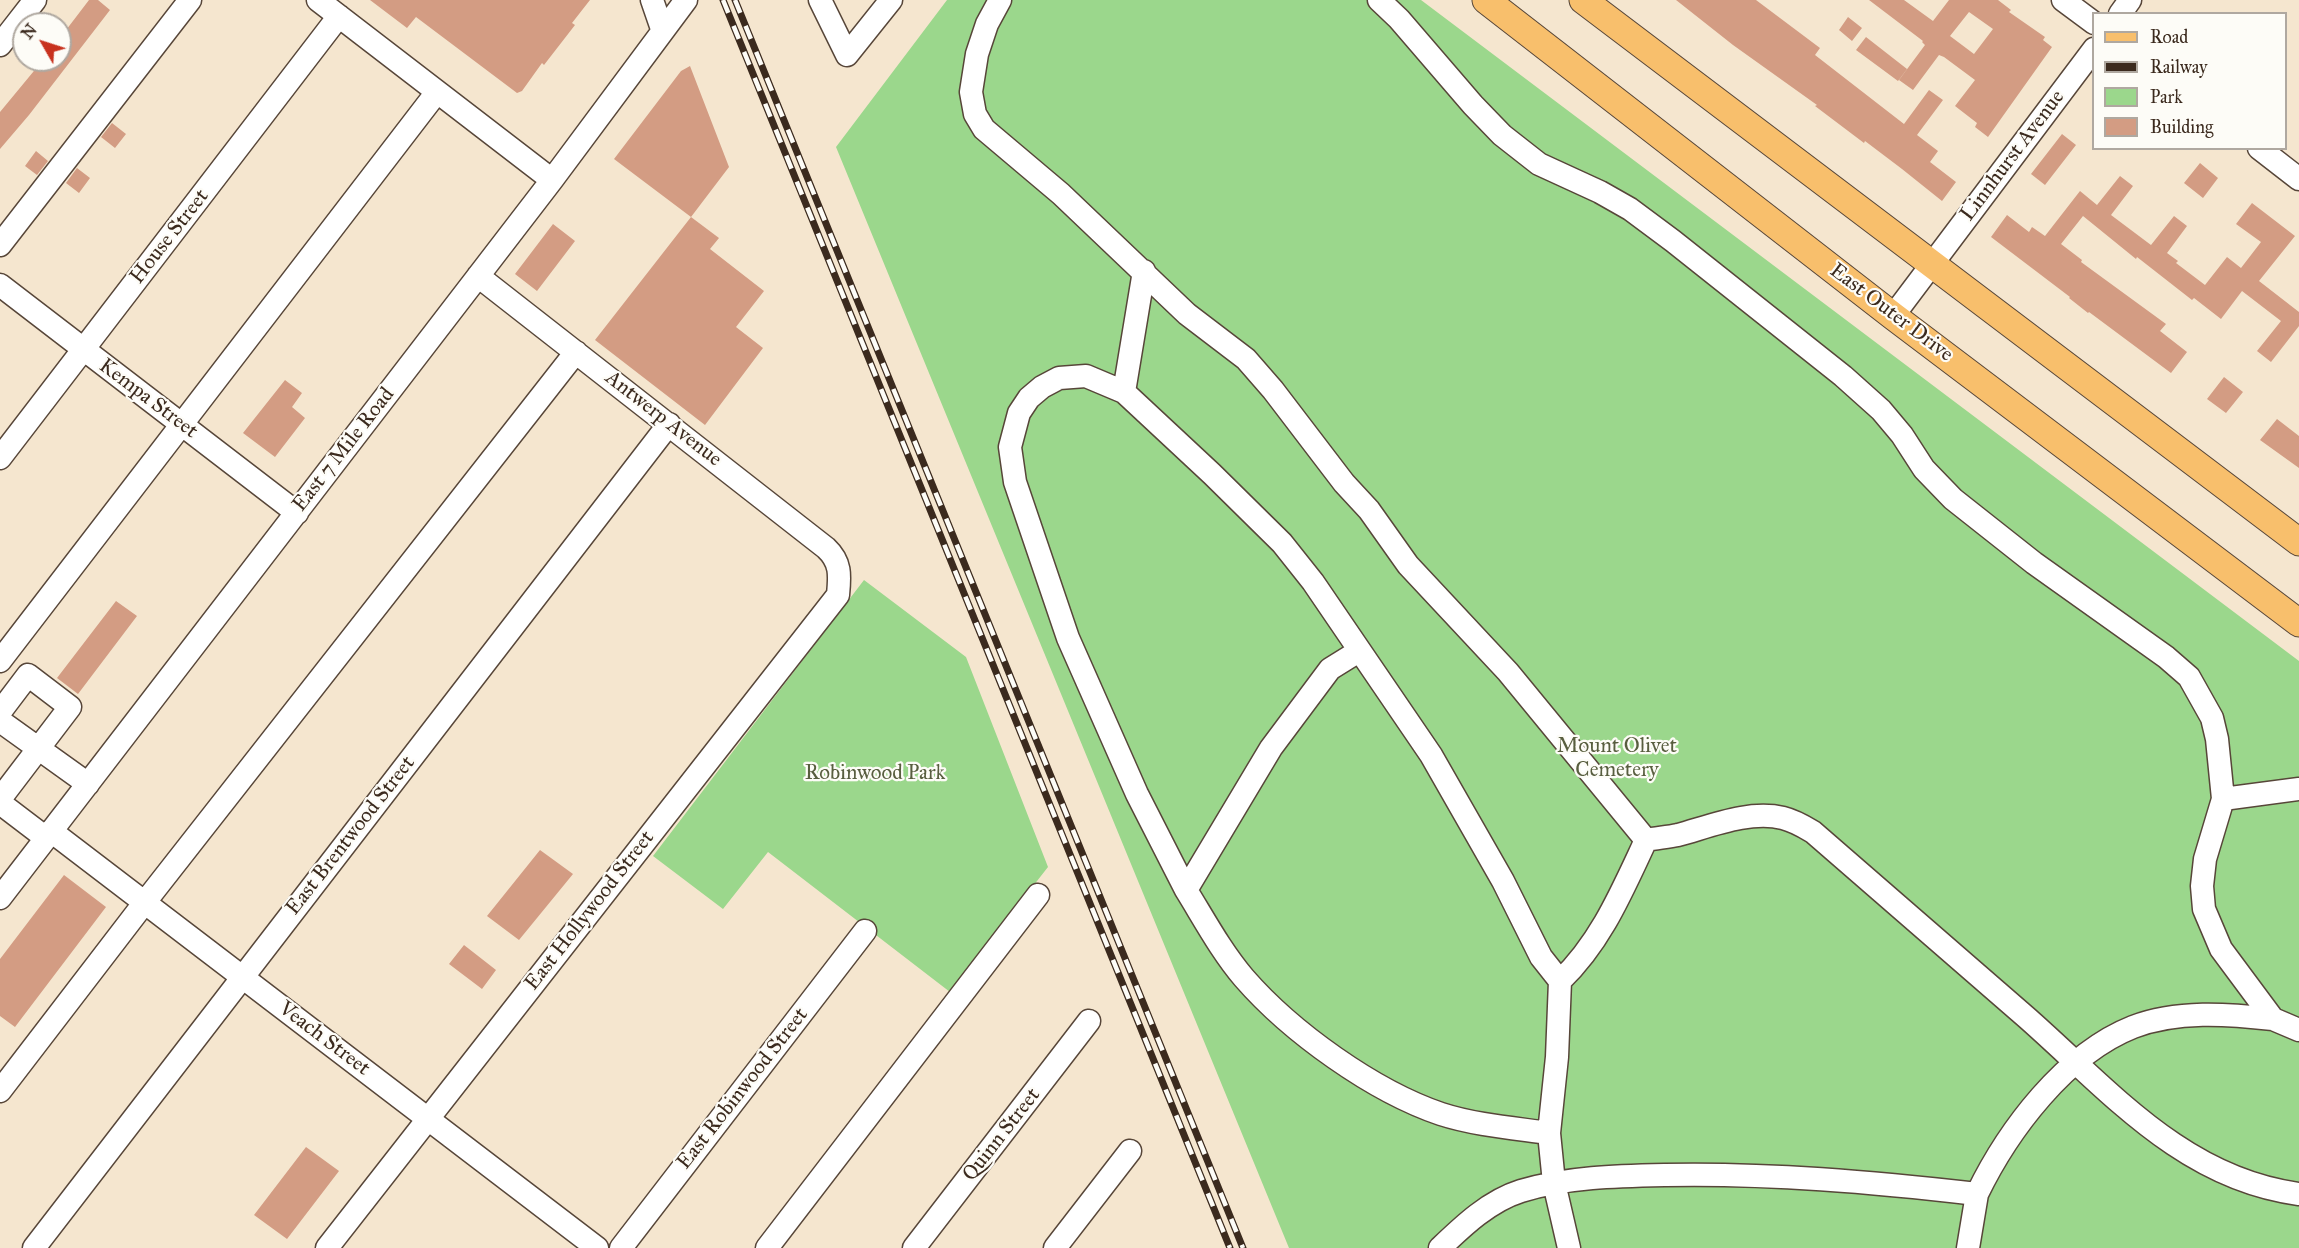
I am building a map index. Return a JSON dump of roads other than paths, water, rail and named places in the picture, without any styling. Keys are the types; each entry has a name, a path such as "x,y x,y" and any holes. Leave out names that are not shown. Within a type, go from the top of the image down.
{"main road":[{"name":"East Outer Drive","path":"1486,0 1893,316 2299,623"},
{"path":"1583,0 2299,542"}],"street":[{"path":"0,45 34,0"},
{"path":"0,245 190,0"},
{"path":"318,0 552,180"},
{"path":"652,0 662,29"},
{"name":"East 7 Mile Road","path":"0,898 552,180 662,29 686,0"},
{"path":"820,0 848,55 891,0"},
{"path":"1000,0 987,24 977,54 971,92 975,114 984,129 1061,194 1187,314 1246,359 1273,390 1344,483 1369,510 1408,565 1508,672 1646,840"},
{"path":"1379,0 1399,19 1502,135 1539,164 1600,192 1630,209 1673,241 1844,376 1881,410 1902,435 1924,470 1953,499 2034,563 2166,657 2189,677 2212,718 2217,739 2223,799 2205,859 2202,886 2204,909 2222,949 2273,1019"},
{"path":"2063,0 2092,22"},
{"name":"House Street","path":"0,458 339,16"},
{"name":"Linnhurst Avenue","path":"1893,316 2092,52"},
{"path":"0,662 437,92"},
{"path":"2262,150 2299,179"},
{"path":"1124,392 1144,271"},
{"name":"Antwerp Avenue","path":"478,276 826,548 838,562 838,569"},
{"name":"Kempa Street","path":"0,285 297,513"},
{"path":"0,1091 145,902 576,352"},
{"path":"1549,1133 1442,1114 1389,1092 1332,1055 1285,1020 1243,977 1186,890 1137,794 1068,638 1011,466 1010,447 1019,413 1029,398 1042,387 1059,378 1086,376 1124,392 1282,543 1313,582 1431,755 1503,881 1540,957 1560,981"},
{"name":"East Brentwood Street","path":"34,1248 669,424"},
{"name":"East Hollywood Street","path":"327,1248 838,595 840,577 838,569"},
{"path":"1186,890 1270,748 1330,669 1359,651"},
{"path":"0,712 28,675 70,707 0,801"},
{"path":"0,720 87,784"},
{"path":"2223,799 2299,789"},
{"name":"Veach Street","path":"0,801 145,902 597,1248"},
{"path":"1646,840 1675,836 1720,822 1753,816 1781,817 1796,822 1813,832 2148,1127 2191,1156 2240,1181 2272,1190 2299,1194"},
{"path":"1569,1248 1554,1183 1549,1133 1557,1057 1560,981 1579,963 1600,934 1646,840"},
{"path":"767,1248 1038,895"},
{"name":"East Robinwood Street","path":"621,1248 865,931"},
{"path":"1968,1248 1977,1194 1990,1166 2024,1118 2050,1087 2102,1043 2152,1021 2199,1015 2236,1015 2273,1019 2299,1030"},
{"name":"Quinn Street","path":"914,1248 1089,1021"},
{"path":"1055,1248 1130,1151"},
{"path":"1440,1248 1460,1228 1488,1207 1519,1191 1554,1183 1616,1176 1713,1174 1830,1179 1977,1194"}],"railway":[{"path":"723,0 1230,1248"},
{"path":"735,0 1243,1248"}],"park label":[{"name":"Mount Olivet Cemetery","path":"1617,759"},
{"name":"Robinwood Park","path":"875,774"}]}
